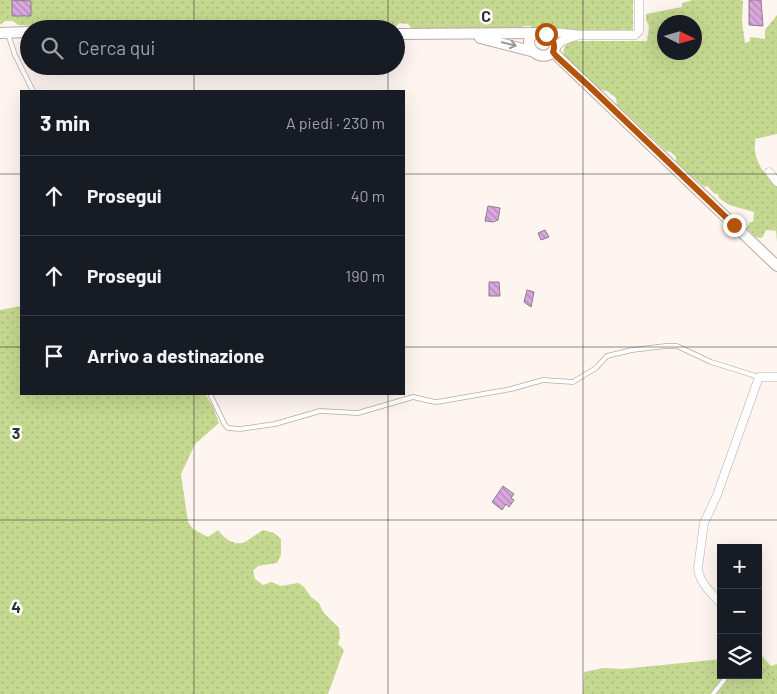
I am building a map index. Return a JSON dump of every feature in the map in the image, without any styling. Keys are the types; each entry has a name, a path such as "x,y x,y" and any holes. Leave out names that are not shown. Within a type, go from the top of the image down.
{"main road":[{"path":"2,32 20,32"},
{"path":"405,34 543,34"},
{"path":"531,50 528,41 530,37 534,34 543,34 552,39 550,52"},
{"path":"452,35 485,38 531,50 550,52 599,94 777,266"}],"street":[{"path":"543,34 553,32 583,35 635,35 639,31 639,0"},
{"path":"550,52 562,41 583,35"},
{"path":"773,172 777,182"},
{"path":"717,600 698,575 704,523 717,495 759,376 777,377"}],"lane":[{"path":"2,32 20,65"},
{"path":"25,75 32,90"},
{"path":"210,395 225,425 228,428 240,429 276,424 320,411 358,413 413,397 443,402 493,393 543,380 573,382 596,368 607,356 632,350 666,346 677,346 711,362 759,376"},
{"path":"713,694 725,679"}],"path":[{"path":"762,668 777,682"}],"green space":[{"path":"0,0 633,0 633,30 535,30 531,26 523,26 520,30 411,28 405,24 405,20 20,20 20,25 13,21 5,21 0,25"},
{"path":"693,0 743,1 742,22 745,43 750,41 750,37 765,39 765,30 777,15 777,134 755,139 755,148 760,166 777,186 777,242 776,231 766,230 762,238 756,237 747,228 750,222 753,222 754,212 729,205 707,186 704,187 676,162 676,157 671,152 666,151 617,105 616,98 607,91 600,90 575,66 565,60 564,48 574,41 647,41 649,26 646,14 682,7 682,3"},
{"path":"20,306 20,395 206,395 219,423 195,444 181,474 188,522 193,529 208,537 218,530 225,538 235,543 244,542 263,530 274,533 281,539 281,555 277,563 258,566 253,571 255,579 263,585 271,582 281,586 298,583 319,603 323,612 339,628 340,637 338,644 344,650 328,694 0,694 0,310"},
{"path":"762,656 771,666 777,664 777,694 716,694 727,679 762,679"},
{"path":"717,659 717,679 722,679 710,694 583,694 584,672 603,668 623,669"}],"building":[{"path":"12,0 31,1 31,16 12,16"},
{"path":"749,0 761,0 763,26 749,25"},
{"path":"488,206 500,208 498,220 493,222 485,221"},
{"path":"545,230 549,237 541,240 538,233"},
{"path":"489,282 499,282 500,296 489,296"},
{"path":"527,290 534,292 531,307 524,302"},
{"path":"503,486 514,494 511,498 514,500 509,507 506,504 502,510 492,502"}],"route":[{"path":"546,34 552,39 555,48 553,52 556,56 734,225"}]}
